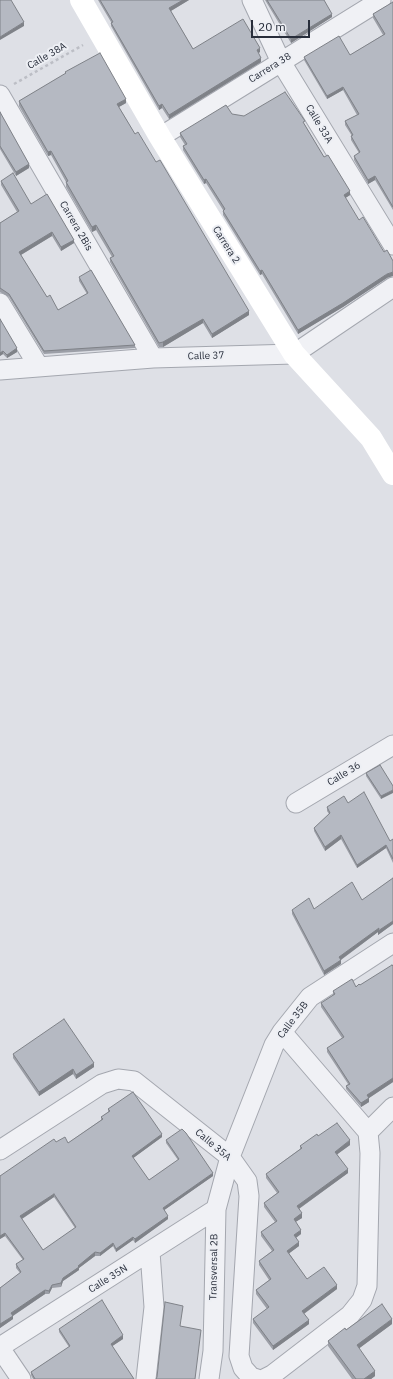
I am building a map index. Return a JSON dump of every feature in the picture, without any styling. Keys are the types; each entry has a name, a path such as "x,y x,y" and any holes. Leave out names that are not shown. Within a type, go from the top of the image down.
{"street":[{"name":"Carrera 2","path":"81,0 160,137 294,354 370,438 393,474"},
{"name":"Calle 33A","path":"252,0 281,62 393,245"},
{"name":"Carrera 38","path":"160,137 381,0"},
{"name":"Carrera 2Bis","path":"7,90 152,358"},
{"path":"294,354 392,289"},
{"path":"0,303 39,367"},
{"name":"Calle 37","path":"0,370 152,358 294,354"},
{"name":"Calle 36","path":"296,803 393,745"},
{"name":"Calle 35B","path":"230,1157 282,1032 310,997 393,942"},
{"path":"264,1379 272,1375 350,1314 362,1300 367,1286 370,1154 368,1132 282,1032"},
{"name":"Calle 35A","path":"0,1150 102,1084 118,1078 134,1081 230,1157 247,1181 249,1196 239,1356 243,1368 251,1377 257,1379"},
{"path":"368,1132 393,1107"},
{"name":"Transversal 2B","path":"209,1379 213,1351 216,1209 230,1157"},
{"name":"Calle 35N","path":"0,1347 216,1209"},
{"path":"146,1379 154,1307 150,1252"},
{"path":"0,1347 21,1379"}],"path":[{"name":"Calle 38A","path":"7,90 101,34"}],"building":[{"path":"0,0 11,0 24,22 0,37"},
{"path":"100,0 183,0 169,8 193,49 243,19 260,48 257,50 261,58 169,115 162,104 159,106 111,23 113,22"},
{"path":"267,0 324,0 332,14 291,39"},
{"path":"393,2 393,207 375,176 368,180 354,156 360,152 345,121 359,114 343,87 327,96 304,57 339,36 350,55 385,34 373,14"},
{"path":"100,53 126,99 117,104 135,134 138,132 156,162 160,160 249,311 212,334 203,319 159,343 110,258 114,256 96,225 92,227 66,182 68,181 51,151 48,152 19,101 66,73 65,72"},
{"path":"285,92 305,121 303,122 324,157 328,155 350,191 344,195 359,220 363,217 384,252 387,250 393,261 393,272 387,274 298,330 262,270 260,271 223,211 225,209 206,179 204,180 183,146 187,144 180,133 226,105 232,114 244,116"},
{"path":"0,112 29,164 16,172 0,146"},
{"path":"13,173 31,204 47,194 74,240 61,247 52,232 19,252 47,297 50,295 58,310 88,293 79,277 91,270 135,345 44,351 9,294 0,288 0,223 19,211 1,181"},
{"path":"0,319 17,348 7,355 3,351 0,353"},
{"path":"380,765 393,786 393,790 381,796 366,773"},
{"path":"364,792 390,841 393,839 393,859 386,845 357,865 341,835 325,847 314,828 330,813 327,807 344,796 348,803"},
{"path":"393,878 393,921 378,931 379,928 339,957 341,960 324,971 292,910 309,898 314,909 352,882 362,900"},
{"path":"392,965 393,1078 367,1095 369,1098 361,1103 346,1086 350,1084 327,1048 344,1037 321,1003 335,994 333,991 352,979 356,987"},
{"path":"64,1019 94,1063 76,1075 73,1069 39,1092 13,1054"},
{"path":"133,1092 162,1134 132,1156 149,1180 179,1159 166,1140 182,1129 213,1173 163,1208 168,1216 135,1239 133,1237 116,1249 113,1243 100,1253 95,1252 78,1266 79,1267 63,1278 61,1283 52,1285 49,1291 45,1290 11,1313 13,1316 0,1324 0,1288 21,1272 16,1264 24,1259 5,1233 0,1236 0,1176 54,1139 56,1142 65,1137 68,1143 103,1119 101,1117 110,1111 108,1109","holes":["54,1194 76,1227 43,1250 20,1216"]},
{"path":"337,1123 350,1140 335,1152 348,1169 297,1206 302,1213 294,1219 301,1230 294,1235 299,1242 287,1251 307,1279 324,1267 337,1285 302,1311 309,1320 273,1346 253,1319 269,1307 256,1290 271,1279 259,1261 274,1250 261,1232 277,1221 264,1203 279,1192 266,1174 302,1148 300,1146 317,1134 318,1136"},
{"path":"102,1300 123,1335 111,1344 134,1379 35,1379 31,1372 70,1346 59,1329"},
{"path":"165,1302 183,1306 180,1326 201,1330 195,1379 156,1379"},
{"path":"382,1304 392,1319 357,1345 375,1371 364,1379 356,1379 328,1341"}]}
